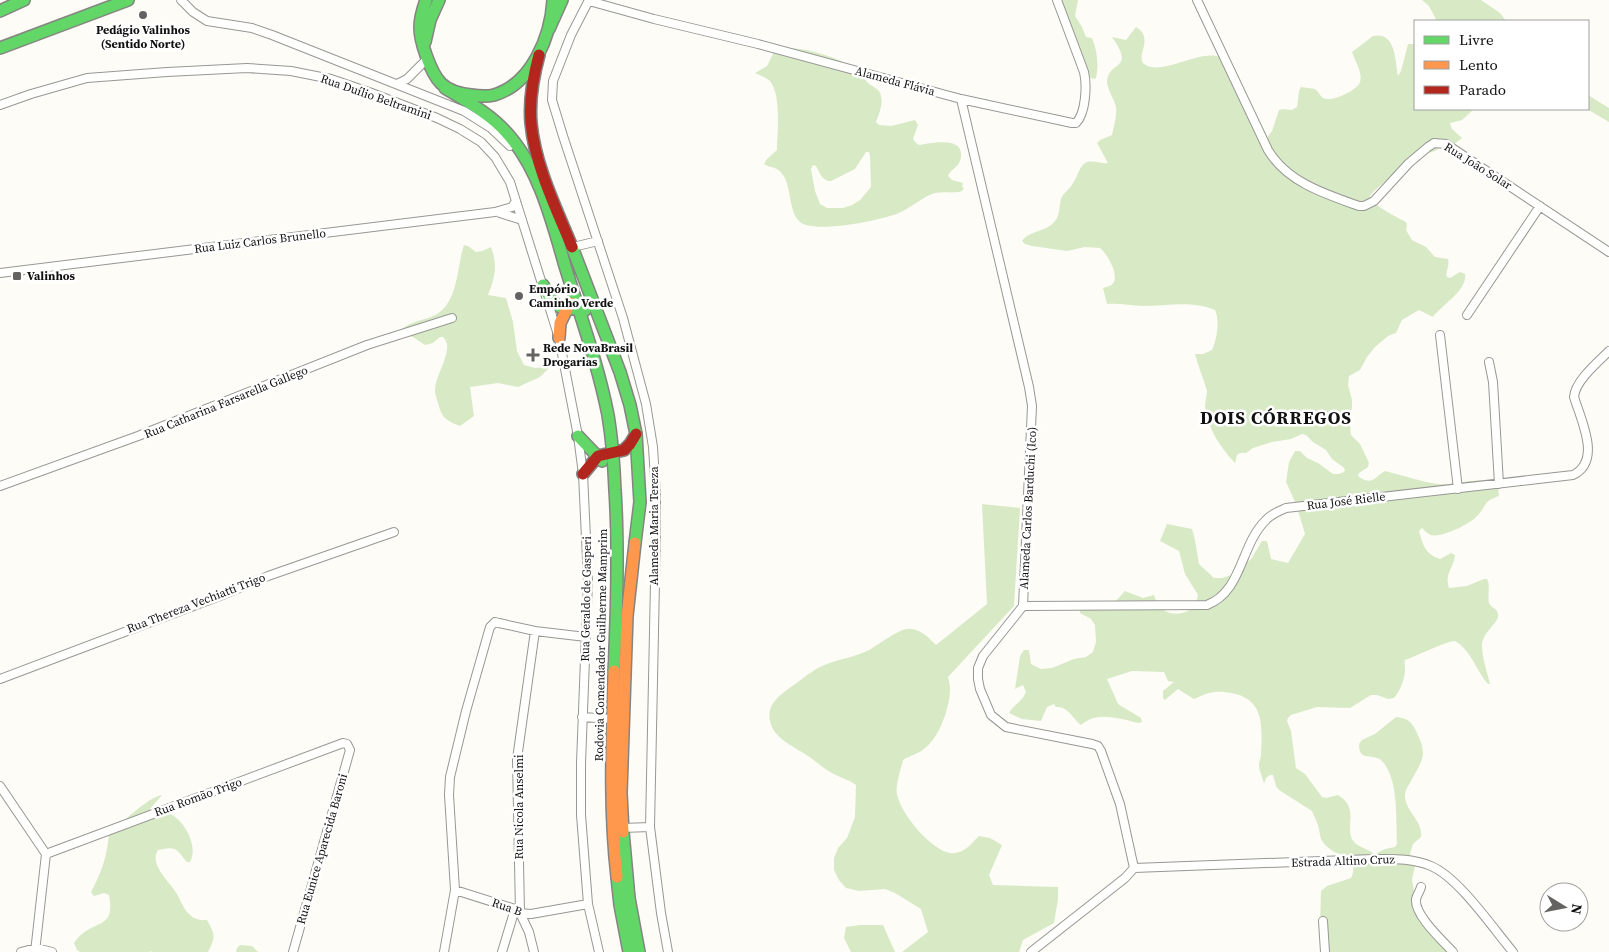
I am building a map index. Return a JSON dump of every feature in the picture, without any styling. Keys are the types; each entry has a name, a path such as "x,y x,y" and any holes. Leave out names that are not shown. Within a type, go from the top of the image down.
{"main road":[{"path":"0,11 24,0"},
{"path":"0,48 128,0"},
{"path":"426,0 418,31 432,70 446,88 491,118 513,140 537,184 574,294 574,308 560,323 558,338"},
{"path":"426,55 426,28 439,0"},
{"path":"549,29 553,0"},
{"path":"446,88 460,93 486,96 496,94 514,84 526,73 539,55 562,0"},
{"name":"Rodovia Comendador Guilherme Mamprim","path":"539,55 532,82 532,124 537,153 544,177 574,247 620,372 636,434 640,502 627,616 621,793 622,828 629,898 639,952"},
{"path":"543,285 551,301 556,305 593,314 601,323"},
{"name":"Rodovia Comendador Guilherme Mamprim","path":"574,308 606,403 613,453 618,565 611,810 619,897 629,952"},
{"path":"583,474 598,456 627,448 636,434"},
{"path":"578,436 598,456 614,477"}],"street":[{"path":"181,0 193,12 207,21 252,28 446,104 477,119 501,136 519,158 527,164"},
{"name":"Alameda Flávia","path":"589,0 654,19 758,44 961,99 1076,123 1082,112 1086,82 1057,0"},
{"name":"Alameda Maria Tereza","path":"589,0 571,36 553,81 552,100 635,360 646,404 653,447 656,533 650,826 668,952"},
{"name":"Rua João Solar","path":"1197,0 1273,160 1294,177 1321,193 1364,206 1374,201 1409,163 1422,152 1434,143 1439,143 1452,147 1609,252"},
{"path":"397,84 407,79 426,55"},
{"name":"Rua Duílio Beltramini","path":"0,105 87,78 247,68 291,71 331,80 369,92 437,118 481,142 495,157 510,182 522,220"},
{"name":"Alameda Carlos Barduchi (Ico)","path":"961,99 1032,406 1023,606 983,656 980,662 978,679 991,715 1006,727 1098,746 1120,804 1134,868"},
{"name":"Rua Luiz Carlos Brunello","path":"0,273 495,212 512,207 516,201"},
{"path":"1468,316 1540,206"},
{"path":"495,212 522,220"},
{"name":"Rua Geraldo de Gasperi","path":"522,220 558,338 578,436 583,474 588,581 582,717 581,815 588,904 599,952"},
{"path":"574,247 598,241"},
{"name":"Rua Catharina Farsarella Gallego","path":"0,486 138,436 367,345 452,318"},
{"path":"1440,335 1458,488"},
{"name":"Rua José Rielle","path":"1023,606 1207,605 1224,595 1232,585 1253,538 1267,518 1286,508 1573,475 1583,468 1589,447 1574,392 1576,387 1609,351"},
{"path":"1489,362 1493,382 1499,484"},
{"path":"637,449 653,447"},
{"name":"Rua Thereza Vechiatti Trigo","path":"0,679 268,576 394,532"},
{"path":"444,952 455,890 449,795 450,777 490,626 495,622 536,631 586,637"},
{"name":"Rua Nicola Anselmi","path":"534,952 529,932 518,911 517,759 536,631"},
{"path":"582,717 613,719"},
{"name":"Rua Romão Trigo","path":"46,854 343,743 349,746"},
{"name":"Rua Eunice Aparecida Baroni","path":"293,952 350,750 349,746"},
{"path":"0,786 46,854 36,950"},
{"path":"622,828 650,826"},
{"name":"Estrada Altino Cruz","path":"1134,868 1373,859 1416,862 1440,871 1462,890 1513,952"},
{"path":"1032,952 1125,878 1134,868"},
{"path":"1421,887 1416,900 1417,907 1433,931 1453,952"},
{"name":"Rua B","path":"455,890 531,914 588,904"},
{"path":"502,952 518,911"},
{"path":"1323,921 1325,952"},
{"path":"21,952 36,950 52,952"}],"green space":[{"path":"1057,0 1078,0 1075,16 1086,37 1092,38 1094,43 1097,63 1096,78 1093,79 1088,76"},
{"path":"1422,0 1481,0 1500,13 1505,20 1436,20 1429,6"},
{"path":"1136,27 1141,31 1145,41 1142,61 1151,67 1160,67 1211,56 1223,59 1246,93 1254,119 1266,139 1272,131 1279,110 1292,110 1297,107 1301,87 1315,89 1323,98 1327,99 1344,95 1354,89 1361,78 1352,52 1373,36 1386,38 1390,43 1395,55 1398,76 1408,44 1414,44 1414,110 1473,110 1462,120 1450,123 1452,129 1462,138 1453,145 1440,147 1437,150 1410,160 1370,196 1381,208 1406,222 1406,230 1412,240 1426,247 1435,257 1448,259 1447,277 1450,278 1460,272 1465,274 1463,286 1433,317 1419,310 1402,320 1396,333 1388,336 1375,347 1360,370 1349,376 1348,385 1352,400 1349,416 1351,435 1360,444 1369,463 1368,467 1359,473 1358,476 1370,481 1385,471 1438,484 1477,480 1491,483 1498,487 1499,496 1487,502 1477,516 1462,526 1436,535 1430,535 1422,528 1419,531 1423,545 1435,557 1440,559 1451,553 1455,555 1448,574 1449,588 1467,586 1487,579 1489,603 1497,611 1498,615 1498,618 1485,636 1482,645 1490,684 1485,680 1464,649 1457,642 1451,641 1405,660 1403,681 1394,698 1388,699 1371,695 1350,708 1317,707 1291,715 1287,721 1291,731 1296,768 1305,774 1322,797 1338,795 1345,801 1349,806 1351,837 1358,845 1375,854 1395,847 1397,844 1395,796 1391,778 1385,765 1377,758 1363,755 1359,750 1359,744 1396,717 1406,719 1412,725 1420,739 1423,752 1421,762 1406,789 1405,795 1408,806 1421,831 1421,837 1413,844 1410,854 1415,866 1412,879 1414,892 1420,909 1451,952 1324,952 1326,945 1320,925 1321,891 1327,886 1351,878 1353,872 1352,865 1349,857 1334,852 1325,845 1321,839 1312,811 1279,790 1273,775 1266,778 1264,784 1259,765 1262,734 1259,715 1250,701 1242,696 1216,692 1194,699 1178,689 1165,700 1163,698 1163,691 1174,682 1168,681 1164,672 1132,671 1107,679 1118,704 1141,718 1142,722 1102,717 1087,720 1081,725 1067,711 1056,707 1054,704 1047,707 1041,721 1022,719 1009,713 1026,692 1023,685 1015,689 1020,656 1024,650 1029,650 1031,664 1041,669 1052,668 1074,659 1086,657 1093,652 1096,642 1095,625 1091,619 1080,613 1080,609 1116,601 1125,591 1143,598 1154,595 1159,606 1167,612 1178,614 1192,608 1196,603 1198,595 1185,574 1179,551 1160,541 1167,524 1192,529 1199,564 1214,578 1232,575 1251,559 1262,541 1267,541 1271,559 1288,563 1305,534 1296,504 1286,482 1289,462 1295,451 1300,451 1307,458 1318,463 1333,474 1339,474 1345,470 1332,459 1326,450 1302,434 1291,439 1253,448 1246,453 1240,453 1237,455 1235,463 1224,451 1209,422 1205,406 1207,391 1195,354 1203,354 1212,350 1217,330 1217,314 1215,310 1188,304 1143,306 1107,304 1103,288 1113,283 1115,278 1109,259 1100,248 1085,247 1067,251 1032,246 1022,241 1025,237 1052,225 1057,219 1062,197 1072,185 1085,163 1090,161 1108,163 1097,143 1112,135 1116,118 1116,107 1107,81 1109,74 1119,64 1122,55 1112,37 1126,40"},
{"path":"792,48 826,55 851,66 880,94 881,106 876,122 879,125 891,126 915,120 918,125 913,139 919,145 947,142 959,147 961,153 960,161 948,176 952,180 963,183 962,187 964,188 962,191 935,193 899,213 848,225 818,227 806,225 799,221 793,211 788,186 783,175 776,168 764,164 777,150 777,104 776,94 769,80 755,73 767,66 774,52","holes":["866,152 869,152 871,187 860,200 843,208 827,208 820,204 815,191 811,169 813,165 816,166 823,178 831,181 855,169"]},
{"path":"1589,96 1609,108 1609,122 1589,110"},
{"path":"464,245 476,252 491,247 495,271 488,295 506,298 513,322 517,351 524,365 535,368 550,367 540,377 518,387 498,383 470,387 474,416 460,426 443,415 435,394 447,348 443,337 425,345 413,337 402,334 400,331 412,323 435,315 443,310 456,284"},
{"path":"982,504 1020,508 1014,606 948,677 949,697 943,722 934,738 922,751 903,760 897,782 897,794 899,802 910,820 926,838 942,850 950,853 959,852 979,836 990,838 1002,845 989,875 993,885 1058,887 1054,923 1023,940 1019,952 902,952 928,932 921,909 885,889 859,891 846,888 834,870 834,858 838,848 847,838 855,817 856,785 826,770 779,736 772,727 770,712 772,706 781,695 819,668 867,651 907,629 920,631 936,645 987,604"},
{"path":"162,795 150,809 174,816 184,827 193,848 190,862 187,862 172,848 158,850 156,861 160,872 175,891 187,912 195,919 207,920 214,936 208,952 80,952 74,943 81,935 108,918 110,913 109,895 104,893 94,896 91,892 103,864 109,833 142,806"},
{"path":"883,925 895,952 851,952 844,938 846,927"},
{"path":"240,945 252,946 258,952 236,952"}],"traffic: fast":[{"path":"0,11 24,0"},
{"path":"0,48 128,0"},
{"path":"426,0 420,21 420,34 433,72 441,84 447,88 476,96 494,95 507,89 519,81 529,70 543,43 553,0"},
{"path":"425,42 430,20 439,0"},
{"path":"549,29 562,0"},
{"path":"445,88 477,108 499,125 517,146 536,178 549,213 594,358 608,415 614,471 617,558 614,671"},
{"path":"572,247 620,372 630,405 636,434 640,502 635,543"},
{"path":"543,285 550,297 560,307 585,310"},
{"path":"578,436 602,461"},
{"path":"623,832 629,898 639,952"},
{"path":"617,877 629,952"}],"traffic: slow":[{"path":"559,338 560,323 570,303"},
{"path":"623,832 621,793 627,616 635,543"},
{"path":"614,671 612,800 617,877"}],"traffic: jam":[{"path":"539,55 531,97 533,139 547,187 572,247"},
{"path":"583,474 598,456 624,450 636,434"}],"place":[{"name":"Pedágio Valinhos (Sentido Norte)","path":"143,15"},
{"name":"Valinhos","path":"17,276"},
{"name":"Empório Caminho Verde","path":"519,296"},
{"name":"Rede NovaBrasil Drogarias","path":"533,355"}],"district":[{"name":"DOIS CÓRREGOS","path":"1276,418"}]}
